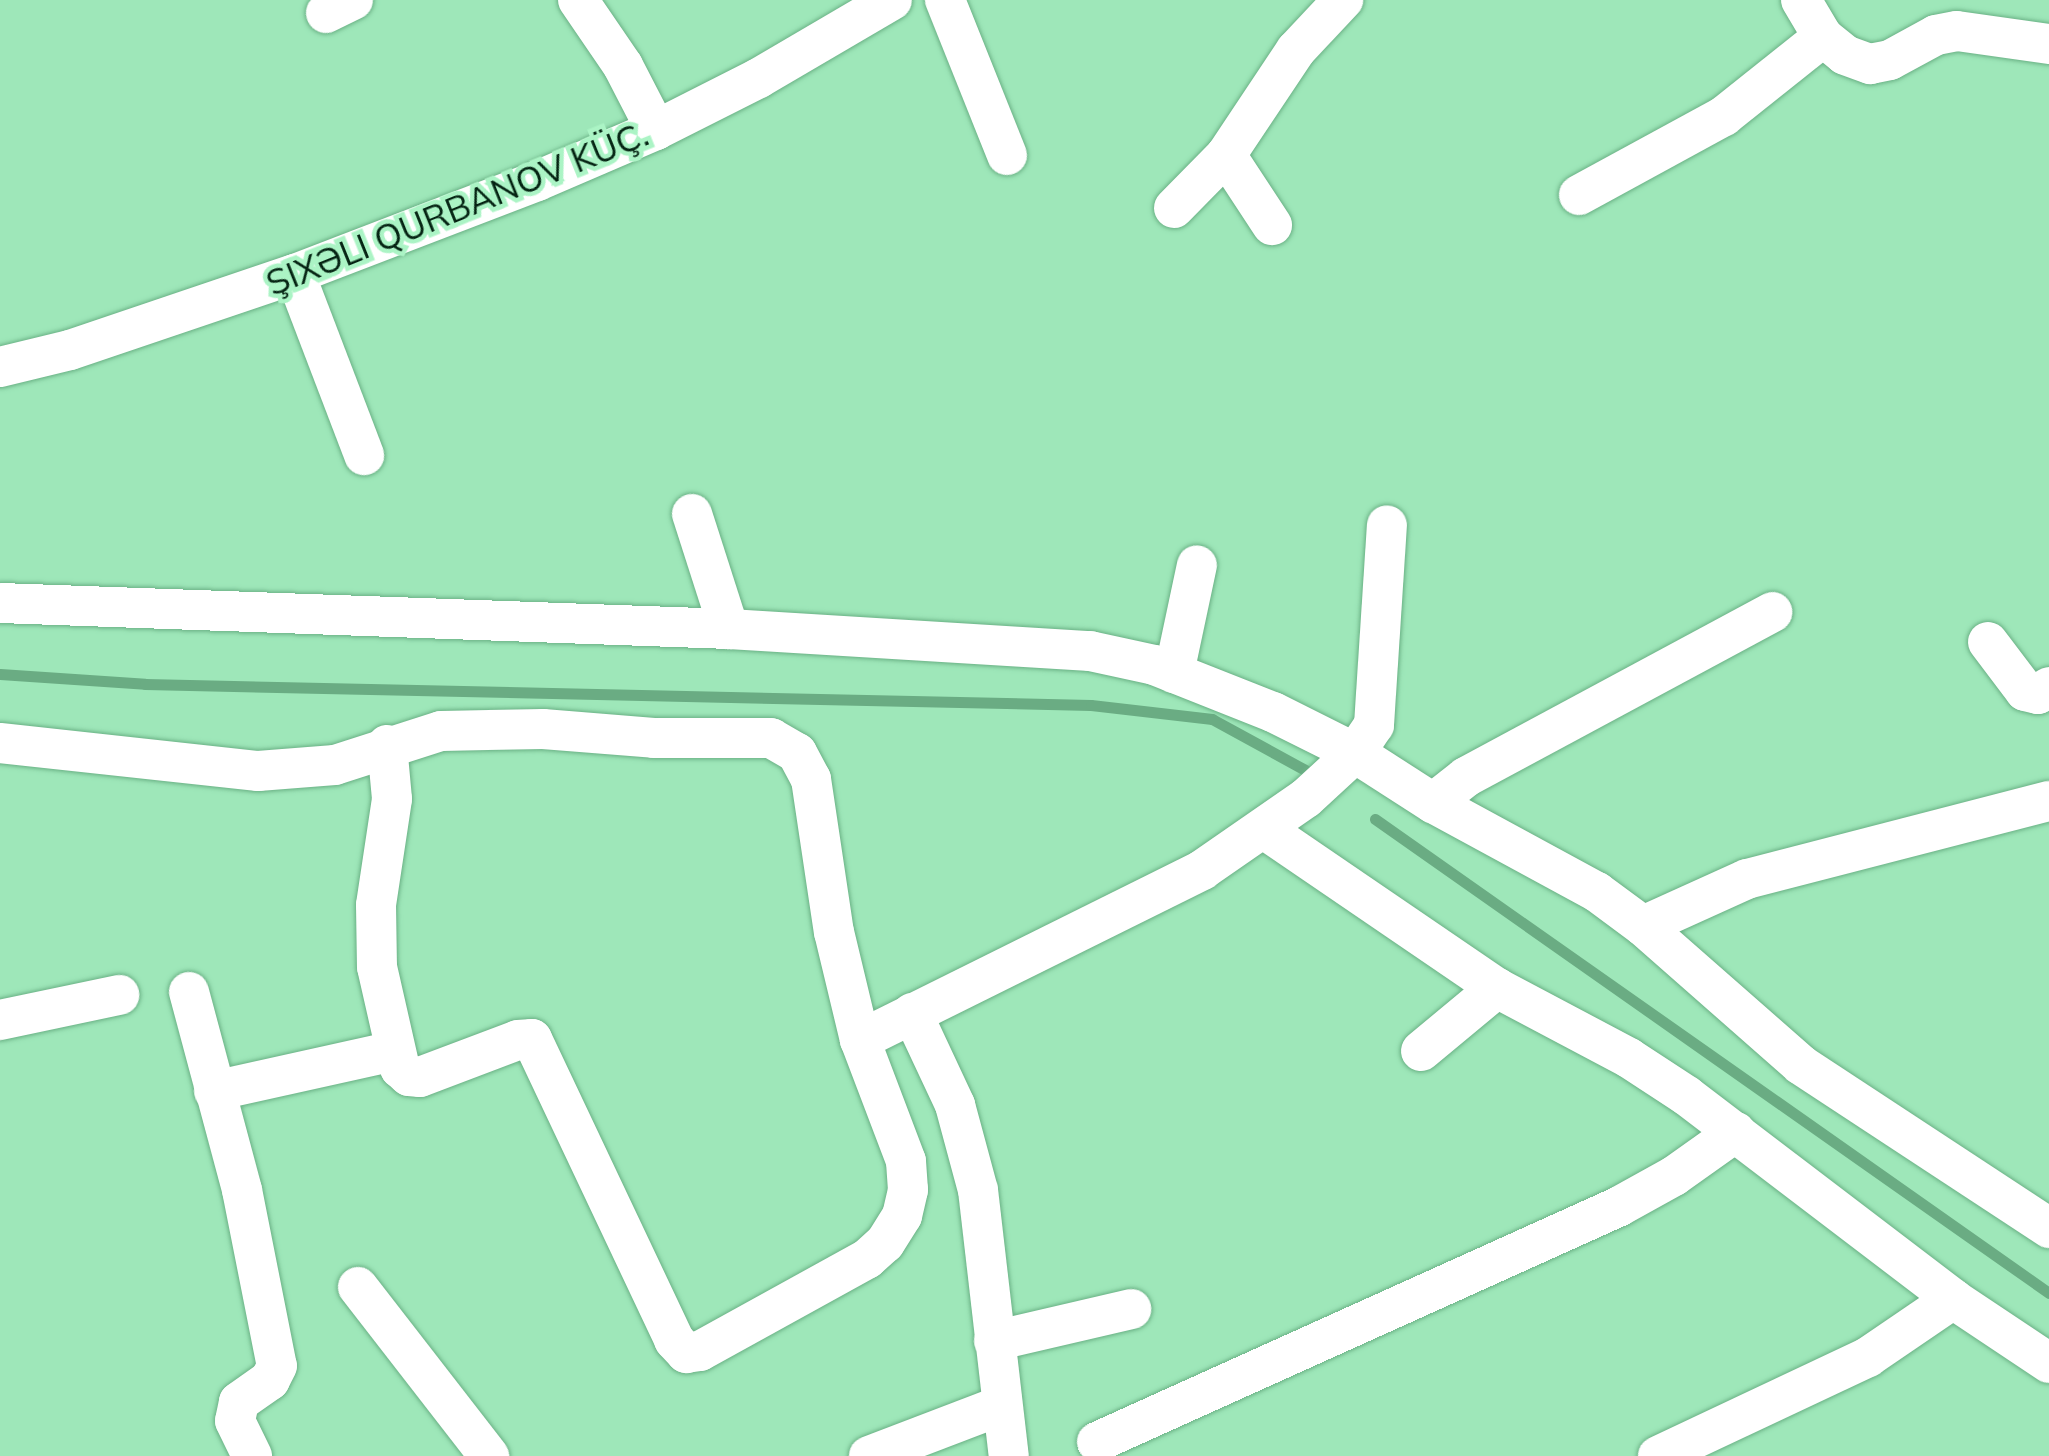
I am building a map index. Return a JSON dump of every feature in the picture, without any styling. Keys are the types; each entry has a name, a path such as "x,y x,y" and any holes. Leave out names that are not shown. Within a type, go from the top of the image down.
{"street":[{"path":"578,0 622,66 656,130"},
{"path":"0,368 70,350 295,274 656,130 760,78 892,0"},
{"path":"945,0 1006,155"},
{"path":"1174,208 1226,155 1296,50 1343,0"},
{"path":"1801,0 1822,37 1845,56 1870,64 1890,60 1936,35 1957,31 2049,44"},
{"path":"1578,195 1724,116 1822,37"},
{"path":"1226,155 1272,225"},
{"path":"295,274 364,454"},
{"path":"692,514 729,629"},
{"path":"860,1040 1202,870 1264,829 1355,753 1374,726 1387,525"},
{"path":"1174,673 1198,565"},
{"path":"0,603 729,629 1090,652 1174,673 1273,712 1355,753 1432,802 1597,892 1643,926 1801,1066 2049,1228"},
{"path":"1432,802 1466,777 1772,612"},
{"path":"1988,642 2024,691 2038,694 2049,688"},
{"path":"0,743 258,771 336,765 388,745 441,731 542,728 654,738 772,738 797,753 811,779 834,932 860,1040 906,1161 908,1190 902,1216 885,1243 867,1259 700,1351 686,1353 674,1340 532,1039 518,1040 420,1077 409,1076 400,1068 377,967 376,905 392,799 388,745"},
{"path":"1643,926 1746,879 2049,801"},
{"path":"1264,829 1497,988 1629,1058 1736,1132 1953,1300 2049,1363"},
{"path":"1421,1051 1497,988"},
{"path":"190,992 242,1190 277,1366 270,1380 239,1402 234,1421 252,1456"},
{"path":"0,1020 119,994"},
{"path":"912,1013 966,1140 987,1254 1000,1406 1009,1456"},
{"path":"214,1091 394,1051"},
{"path":"1098,1442 1618,1207 1674,1176 1736,1132"},
{"path":"358,1287 489,1456"},
{"path":"1658,1456 1868,1357 1953,1300"},
{"path":"994,1341 1131,1309"},
{"path":"869,1456 1000,1406"}],"waterway":[{"path":"0,674 145,684 1091,705 1212,719 1305,770"},
{"path":"1375,819 2049,1293"}]}
